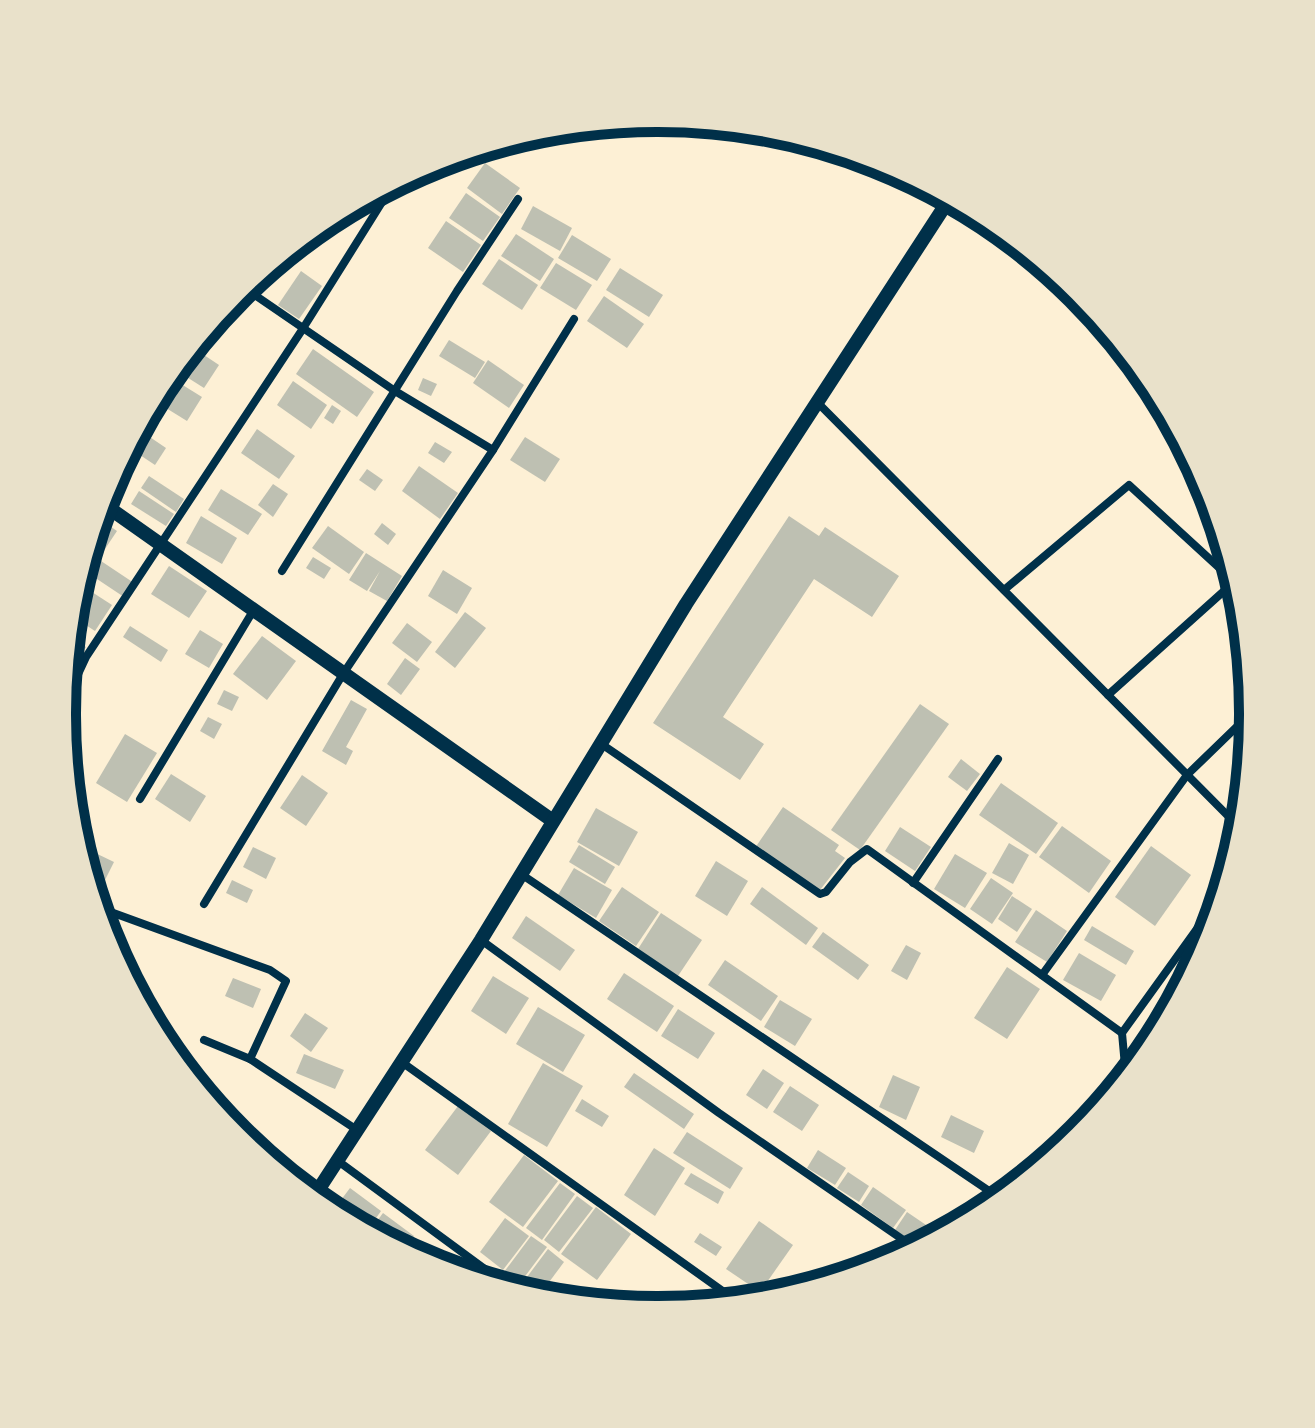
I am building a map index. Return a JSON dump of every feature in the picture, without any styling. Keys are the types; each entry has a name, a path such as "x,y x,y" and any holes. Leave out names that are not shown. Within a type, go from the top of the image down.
{"street":[{"path":"282,571 518,199"},
{"path":"77,673 382,202"},
{"path":"320,1187 481,940 686,604 944,208"},
{"path":"254,295 395,391 493,450"},
{"path":"204,904 343,674 493,450 574,319"},
{"path":"817,402 1230,818"},
{"path":"1004,590 1129,485 1221,570"},
{"path":"113,511 553,821"},
{"path":"1108,695 1226,593"},
{"path":"140,799 253,611"},
{"path":"1042,975 1187,775 1239,725"},
{"path":"600,743 820,894 826,892 850,862 867,849 1122,1033"},
{"path":"913,883 998,759"},
{"path":"521,874 989,1191"},
{"path":"111,912 270,970 286,981 250,1059"},
{"path":"1124,1060 1122,1033 1198,928"},
{"path":"481,940 719,1113 904,1241"},
{"path":"204,1040 250,1059 357,1130"},
{"path":"403,1063 724,1292"},
{"path":"338,1161 485,1269"}],"building":[{"path":"485,163 520,188 502,214 467,188"},
{"path":"466,193 500,217 483,241 449,218"},
{"path":"533,206 572,228 560,251 521,229"},
{"path":"446,221 481,245 463,272 428,248"},
{"path":"516,234 554,259 540,281 501,256"},
{"path":"572,235 611,259 597,281 558,258"},
{"path":"499,259 538,285 522,310 482,284"},
{"path":"556,263 592,285 576,310 540,288"},
{"path":"620,268 663,295 649,317 606,290"},
{"path":"301,271 322,286 299,319 278,305"},
{"path":"604,296 644,324 627,348 587,321"},
{"path":"449,340 485,362 475,378 439,356"},
{"path":"313,349 374,392 357,417 296,374"},
{"path":"202,353 219,365 204,388 185,376"},
{"path":"488,360 524,385 509,408 473,383"},
{"path":"423,378 437,384 431,396 418,390"},
{"path":"293,381 327,405 311,429 277,405"},
{"path":"181,384 202,397 187,421 166,408"},
{"path":"332,405 341,411 333,424 324,418"},
{"path":"257,429 295,456 279,479 241,453"},
{"path":"147,435 166,448 155,465 138,454"},
{"path":"525,437 560,459 545,482 510,460"},
{"path":"435,442 452,452 444,463 428,453"},
{"path":"419,466 458,493 440,519 402,491"},
{"path":"367,469 383,480 375,491 359,480"},
{"path":"149,476 184,499 176,512 141,488"},
{"path":"273,484 288,494 273,517 258,505"},
{"path":"221,489 262,514 248,535 208,510"},
{"path":"139,491 174,514 166,526 131,504"},
{"path":"201,516 237,538 222,564 186,543"},
{"path":"789,516 819,536 825,527 899,576 872,617 814,579 723,717 764,744 740,780 653,723"},
{"path":"382,523 396,534 388,545 374,534"},
{"path":"108,525 117,531 98,557"},
{"path":"328,526 364,552 349,574 312,548"},
{"path":"366,553 402,576 387,601 369,591 380,571 367,591 349,580"},
{"path":"313,557 331,568 324,579 306,568"},
{"path":"101,561 134,583 124,597 93,576"},
{"path":"169,566 207,591 189,618 151,594"},
{"path":"443,570 472,588 457,614 428,596"},
{"path":"90,590 112,605 95,631 83,623"},
{"path":"465,612 486,628 455,668 435,652"},
{"path":"407,623 432,642 417,662 392,643"},
{"path":"130,626 168,650 161,662 123,637"},
{"path":"200,630 223,644 209,668 185,654"},
{"path":"262,636 296,661 267,700 233,674"},
{"path":"80,644 86,647 79,658"},
{"path":"405,658 420,669 401,695 387,684"},
{"path":"224,690 239,697 232,711 217,704"},
{"path":"351,700 367,709 346,747 353,751 346,765 322,751"},
{"path":"920,704 949,724 860,850 831,830"},
{"path":"208,717 222,724 214,739 200,731"},
{"path":"125,734 157,753 127,802 96,783"},
{"path":"961,759 980,774 967,791 948,777"},
{"path":"171,774 206,796 190,822 155,799"},
{"path":"302,775 328,793 306,826 280,808"},
{"path":"1001,783 1058,823 1036,854 979,815"},
{"path":"783,807 839,845 835,851 845,858 820,890 755,848"},
{"path":"596,808 638,832 619,866 577,842"},
{"path":"1062,826 1111,861 1089,893 1039,857"},
{"path":"900,827 931,847 915,871 885,851"},
{"path":"1009,843 1029,855 1013,884 992,873"},
{"path":"579,845 615,867 605,884 569,862"},
{"path":"1151,846 1191,875 1155,926 1115,897"},
{"path":"253,847 276,858 266,879 243,867"},
{"path":"93,852 114,862 105,880 100,878"},
{"path":"955,854 987,873 965,908 934,889"},
{"path":"716,861 748,881 727,916 695,896"},
{"path":"574,868 612,890 596,918 558,895"},
{"path":"991,878 1013,893 992,924 970,909"},
{"path":"232,880 253,890 247,903 226,893"},
{"path":"622,887 659,912 636,946 599,921"},
{"path":"762,887 818,928 806,945 750,904"},
{"path":"1012,896 1032,909 1017,932 998,919"},
{"path":"1036,910 1067,931 1047,962 1015,942"},
{"path":"661,913 702,940 678,976 638,949"},
{"path":"526,916 575,950 560,971 512,938"},
{"path":"1092,926 1134,951 1126,965 1084,940"},
{"path":"823,932 869,965 858,980 812,947"},
{"path":"906,945 921,953 907,980 891,971"},
{"path":"1079,953 1116,975 1101,1001 1063,980"},
{"path":"725,960 778,996 761,1021 708,985"},
{"path":"1007,967 1040,989 1007,1039 974,1018"},
{"path":"624,973 674,1006 657,1032 607,999"},
{"path":"493,976 529,998 506,1034 471,1011"},
{"path":"233,978 261,989 253,1008 225,996"},
{"path":"780,1000 812,1019 795,1046 764,1027"},
{"path":"538,1007 585,1035 563,1072 516,1044"},
{"path":"678,1009 715,1033 698,1059 661,1036"},
{"path":"305,1013 328,1028 311,1052 290,1036"},
{"path":"304,1054 344,1070 335,1089 296,1073"},
{"path":"543,1063 583,1086 547,1147 508,1124"},
{"path":"763,1069 784,1083 767,1109 746,1095"},
{"path":"634,1073 694,1114 684,1129 624,1087"},
{"path":"893,1075 920,1087 906,1120 879,1107"},
{"path":"790,1086 819,1105 802,1131 773,1112"},
{"path":"582,1099 609,1116 602,1127 575,1111"},
{"path":"458,1106 491,1131 458,1175 425,1150"},
{"path":"951,1115 984,1131 974,1153 941,1137"},
{"path":"687,1132 743,1168 730,1189 673,1153"},
{"path":"654,1148 685,1168 655,1216 624,1195"},
{"path":"818,1150 846,1168 835,1185 807,1168"},
{"path":"524,1155 558,1181 523,1227 489,1202"},
{"path":"848,1172 869,1186 859,1202 837,1188"},
{"path":"691,1173 724,1192 718,1204 684,1184"},
{"path":"560,1183 575,1194 542,1240 526,1228"},
{"path":"873,1187 906,1210 893,1228 861,1205"},
{"path":"350,1188 381,1211 374,1222 340,1201"},
{"path":"577,1196 593,1208 559,1252 544,1240"},
{"path":"596,1207 631,1234 597,1280 561,1254"},
{"path":"907,1212 929,1227 908,1239 895,1230"},
{"path":"383,1213 414,1236 411,1241 376,1223"},
{"path":"505,1218 529,1236 503,1270 480,1252"},
{"path":"759,1221 793,1245 765,1285 753,1287 726,1269"},
{"path":"700,1233 722,1247 716,1256 694,1242"},
{"path":"531,1236 547,1247 523,1279 504,1272"},
{"path":"548,1249 564,1262 547,1285 525,1280"}]}
